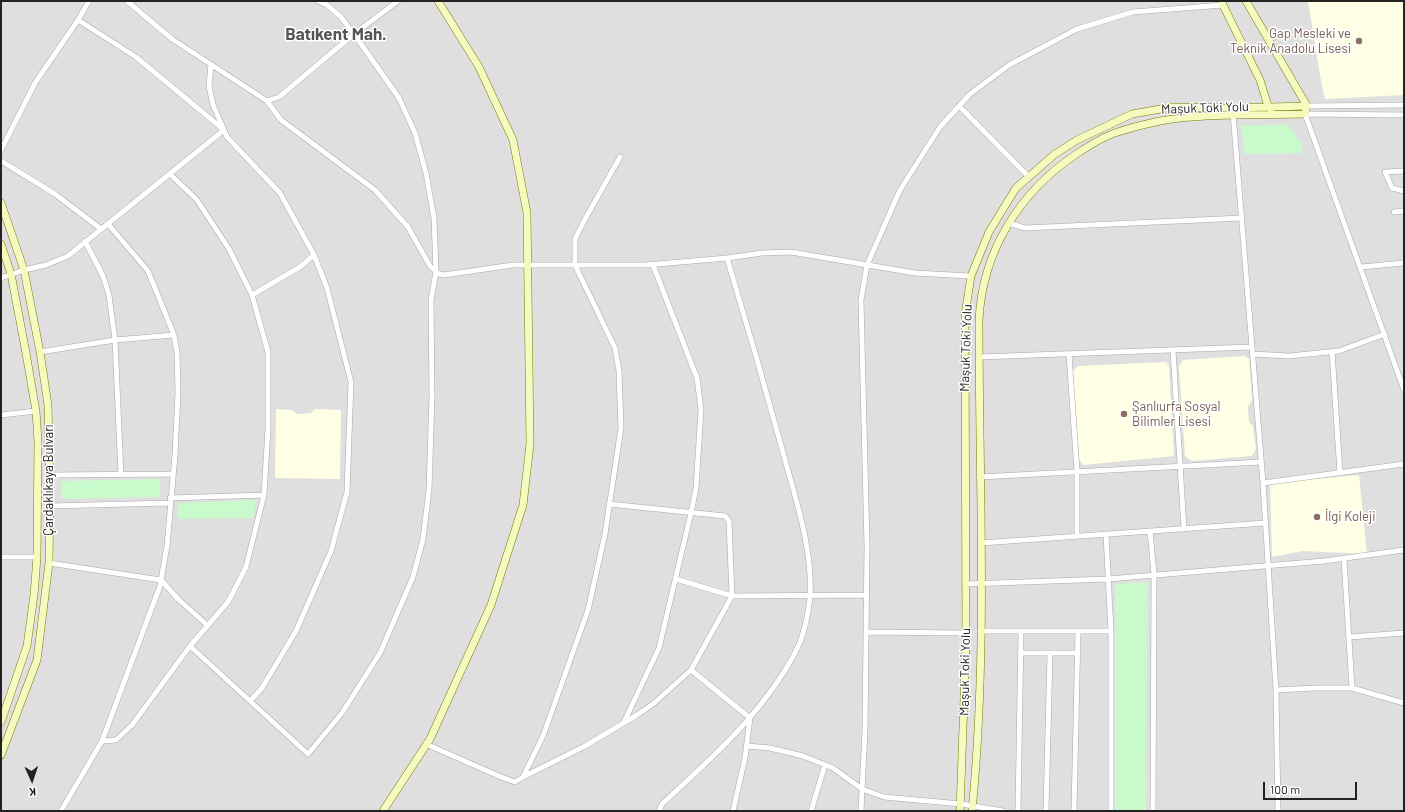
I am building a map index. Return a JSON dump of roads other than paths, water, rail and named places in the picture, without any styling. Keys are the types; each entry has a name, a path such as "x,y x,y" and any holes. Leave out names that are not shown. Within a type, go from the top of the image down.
{"main road":[{"path":"383,811 426,744 491,605 523,506 530,444 527,213 513,140 479,67 438,1"},
{"path":"973,809 978,746 981,584 979,477 980,303 992,253 1008,223 1032,190 1058,166 1091,144 1117,132 1161,121 1233,116 1305,114 1307,106 1246,1"},
{"path":"1222,3 1260,80 1268,106 1276,115"},
{"name":"Maşuk Toki Yolu","path":"960,808 966,633 965,315 971,276 989,232 1016,188 1028,176 1055,154 1077,140 1132,114 1172,107 1233,108 1307,106"},
{"name":"Çardaklıkaya Bulvarı","path":"1,203 24,270 40,352 48,406 50,475 49,563 37,660 1,755"},
{"name":"Çardaklıkaya Bulvarı","path":"1,244 11,274 36,411 37,557 34,595 27,646 1,722"}],"street":[{"path":"1,150 35,83 78,20 89,1"},
{"path":"127,1 172,39 267,101 281,120 375,190 403,221 426,260 436,272 444,275 514,265 653,264 727,258 762,253 791,252 915,272 971,276"},
{"path":"190,646 308,754 342,712 380,654 397,617 412,577 423,539 428,497 432,396 431,300 436,272 434,218 426,173 415,133 399,98 354,34 327,4 318,1"},
{"path":"267,101 279,97 354,34 398,1"},
{"path":"861,811 867,546 860,322 861,300 867,265 900,190 940,127 970,94 1009,65 1077,28 1133,12 1222,3"},
{"path":"78,20 136,57 224,130"},
{"path":"211,64 209,86 213,106 227,137 280,193 314,255 327,288 351,382 347,492 331,551 296,631 262,688 250,701"},
{"name":"Maşuk Toki Yolu","path":"1307,106 1404,105"},
{"path":"960,106 1028,176"},
{"path":"1233,108 1263,484 1276,690 1278,811"},
{"path":"1404,115 1305,114 1404,389"},
{"path":"1,278 24,270 46,265 68,256 224,130"},
{"path":"523,777 543,736 588,610 605,534 621,428 619,371 615,348 575,265 575,239 620,157"},
{"path":"1,161 55,194 101,229"},
{"path":"1404,171 1385,172 1392,188 1404,191"},
{"path":"102,742 116,740 132,725 190,646 228,602 246,567 264,495 268,428 268,352 252,295 229,249 197,200 170,174"},
{"path":"1394,212 1404,211"},
{"path":"1008,223 1025,228 1242,218"},
{"path":"61,811 102,742 161,580 167,546 173,474 178,392 177,353 174,335 148,271 108,224"},
{"path":"85,241 103,276 109,295 115,340 121,475"},
{"path":"252,295 300,268 314,255"},
{"path":"659,811 662,804 719,752 750,718 795,653 807,622 810,596 806,542 763,376 727,258"},
{"path":"1361,267 1404,263"},
{"path":"624,722 659,648 692,513 696,488 701,410 700,391 697,378 653,264"},
{"path":"1253,354 1289,356 1339,351 1385,334"},
{"path":"40,352 115,340 174,335"},
{"path":"979,357 1252,347"},
{"path":"1173,350 1184,529"},
{"path":"1332,351 1340,473"},
{"path":"1069,354 1076,471 1077,536"},
{"path":"1,415 36,411"},
{"path":"979,477 1261,462"},
{"path":"1263,484 1404,464"},
{"path":"50,475 173,474"},
{"path":"50,506 264,495"},
{"path":"426,744 515,782 585,746 653,704 690,670 732,596 729,521 725,516 609,504"},
{"path":"981,543 1265,523"},
{"path":"1150,531 1154,574 1153,811"},
{"path":"1106,534 1111,631 1111,811"},
{"path":"966,584 1108,579 1344,559 1404,550"},
{"path":"1,557 37,557"},
{"path":"1344,559 1352,688"},
{"path":"49,563 161,580 178,599 208,626"},
{"path":"676,579 732,596 866,595"},
{"path":"980,631 1111,631"},
{"path":"1074,811 1078,631"},
{"path":"866,632 966,633"},
{"path":"1018,811 1022,632"},
{"path":"1349,637 1404,633"},
{"path":"1021,653 1078,653"},
{"path":"1046,811 1050,653"},
{"path":"690,670 750,718"},
{"path":"1276,690 1352,688 1404,703"},
{"path":"733,811 747,746 750,718"},
{"path":"747,746 770,748 803,756 833,768 862,789 884,797 960,808 1002,811"},
{"path":"811,811 825,765"}],"place":[{"name":"Gap Mesleki ve Teknik Anadolu Lisesi","path":"1359,41"},
{"name":"Şanlıurfa Sosyal Bilimler Lisesi","path":"1124,414"},
{"name":"İlgi Koleji","path":"1317,517"}],"district":[{"name":"Batıkent Mah.","path":"336,34"}]}
